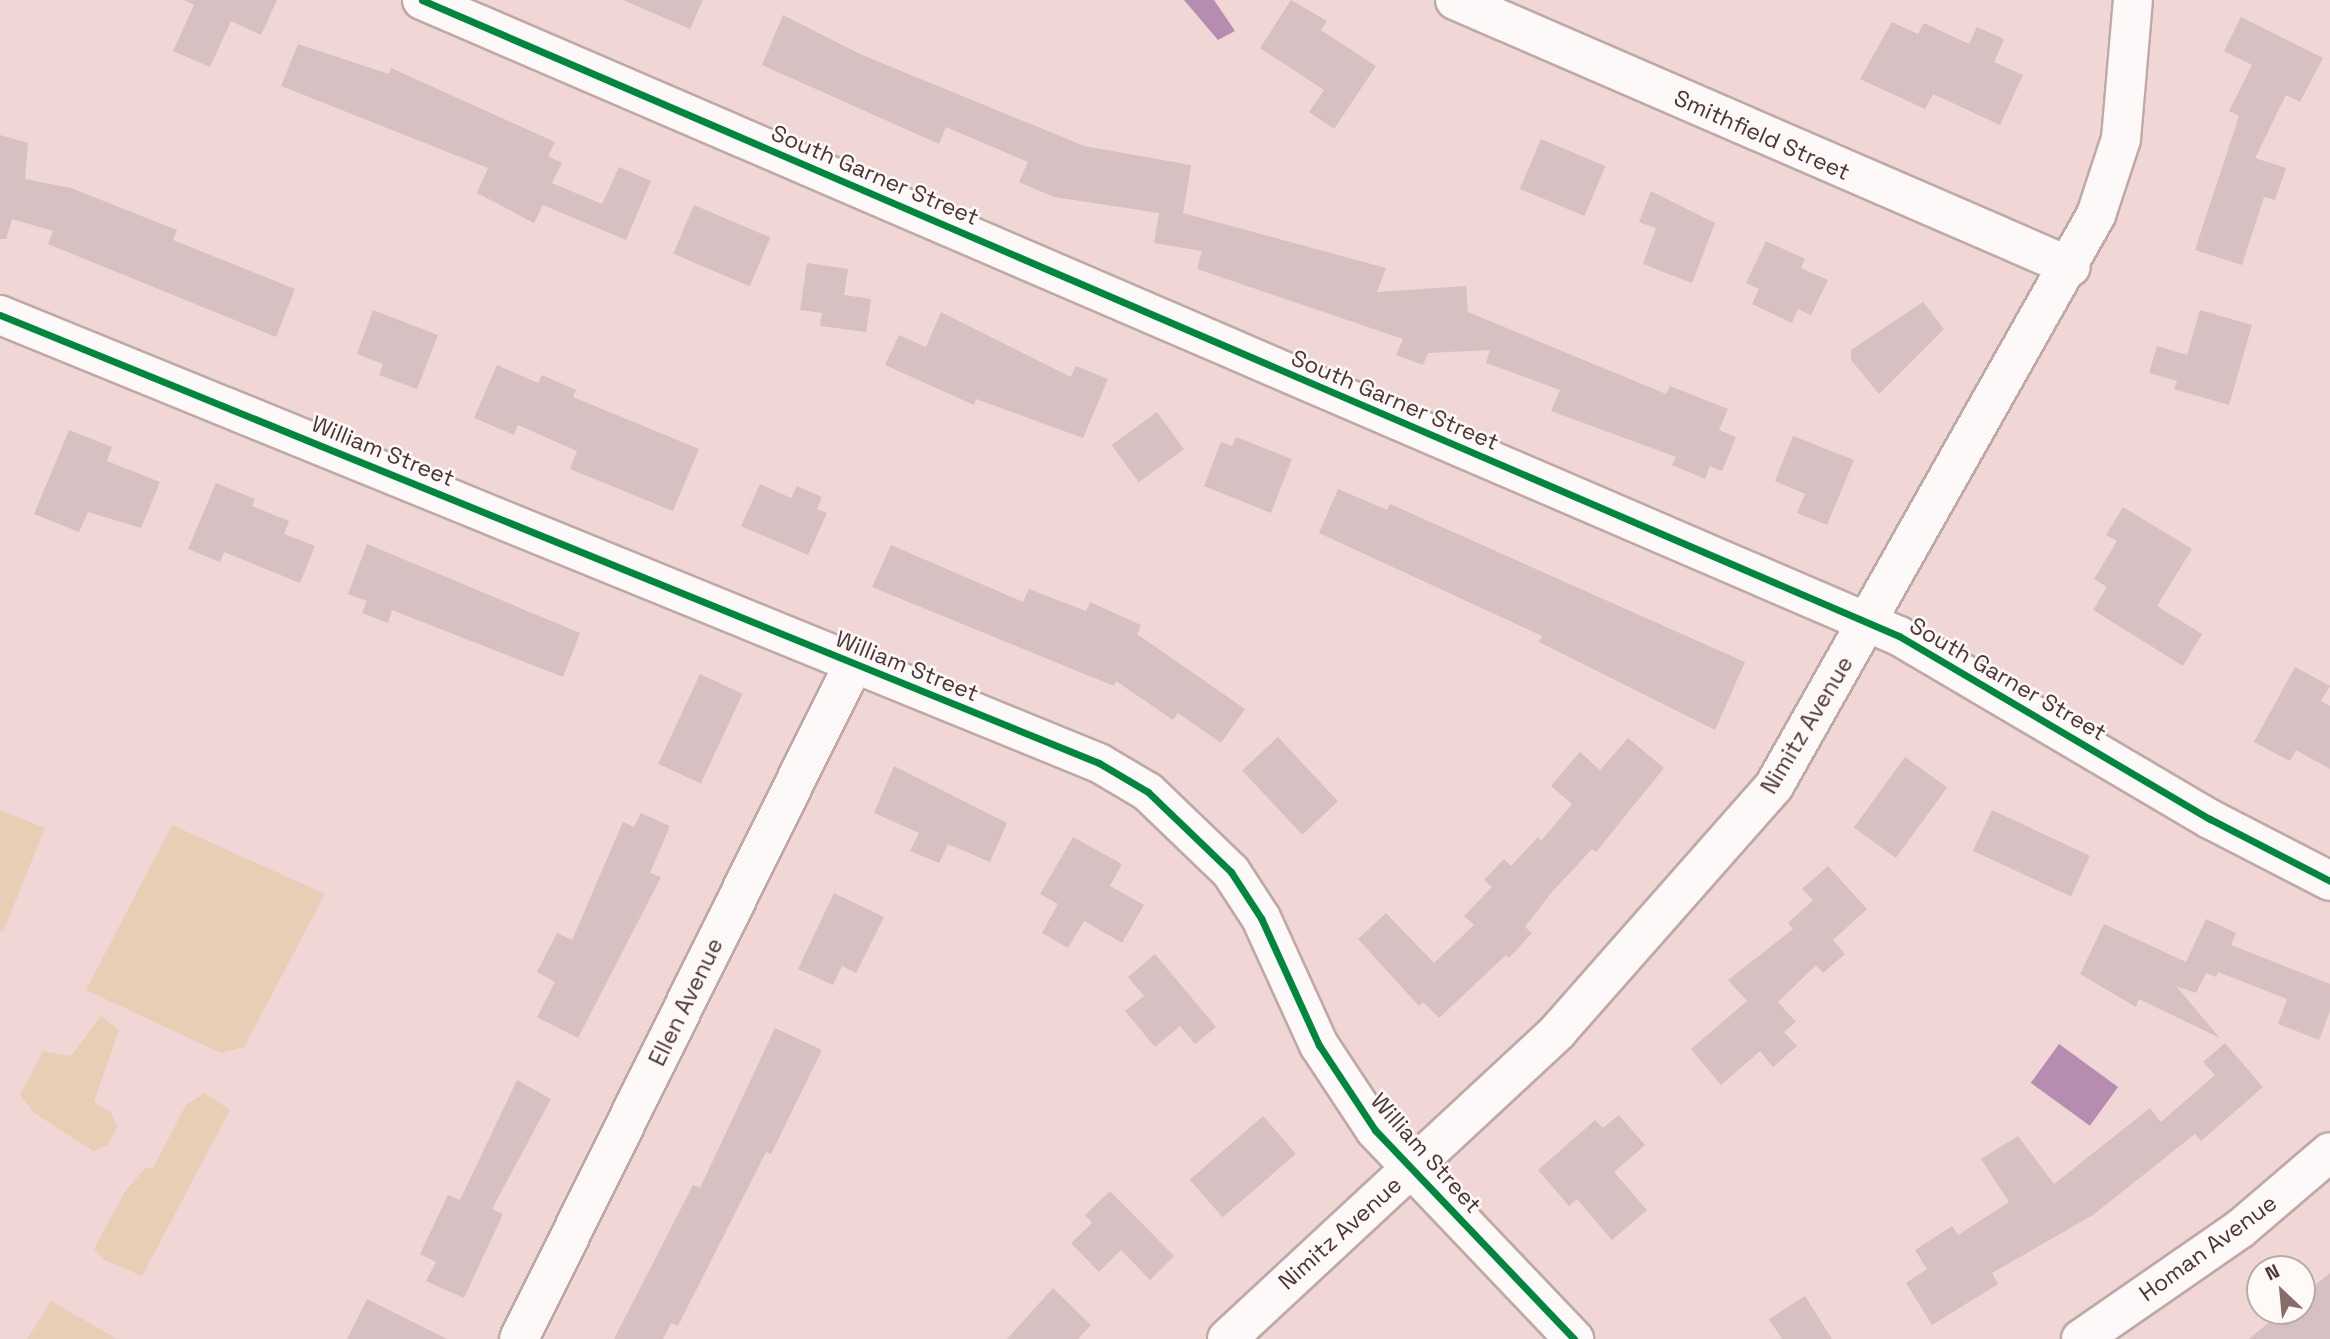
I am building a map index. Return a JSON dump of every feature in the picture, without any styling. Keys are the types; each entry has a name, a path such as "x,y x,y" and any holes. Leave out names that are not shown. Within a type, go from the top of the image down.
{"street":[{"name":"South Garner Street","path":"422,0 1899,636 2210,819 2330,881"},
{"name":"Smithfield Street","path":"1455,0 1503,10 2071,267"},
{"name":"Nimitz Avenue","path":"1227,1339 1559,1031 1774,786 2071,267 2121,139 2133,0"},
{"name":"William Street","path":"0,316 1099,763 1178,815 1231,872 1261,918 1339,1081 1411,1169 1574,1339"},
{"name":"Ellen Avenue","path":"519,1339 853,665"},
{"name":"Homan Avenue","path":"2081,1339 2239,1229 2330,1152"}],"shaded area":[{"path":"1184,0 1214,0 1235,31 1218,40"},
{"path":"0,810 45,828 3,932 0,930"},
{"path":"172,825 325,894 244,1047 221,1053 86,990"},
{"path":"101,1016 119,1030 94,1101 111,1113 117,1127 108,1145 93,1151 33,1112 20,1095 43,1051 71,1056"},
{"path":"2059,1044 2118,1087 2090,1126 2031,1083"},
{"path":"205,1093 230,1110 142,1276 105,1260 94,1249 124,1193 145,1168 153,1168 186,1105"},
{"path":"51,1301 58,1305 117,1339 27,1339"}],"building":[{"path":"184,0 277,0 261,35 231,21 210,67 173,51 194,5"},
{"path":"623,0 703,0 690,29"},
{"path":"1291,0 1327,21 1321,30 1376,66 1334,129 1309,112 1324,90 1260,48"},
{"path":"783,15 860,54 1084,146 1191,165 1183,213 1386,268 1377,292 1466,286 1468,312 1666,394 1670,386 1728,409 1719,430 1736,437 1722,471 1710,466 1705,479 1672,465 1676,457 1551,411 1560,390 1486,363 1490,350 1428,353 1423,365 1396,355 1403,339 1197,269 1202,251 1154,243 1159,213 1054,197 1019,182 1028,162 946,127 939,144 762,65"},
{"path":"2241,17 2323,58 2300,102 2286,95 2255,158 2286,168 2275,200 2264,197 2242,265 2195,250 2239,116 2229,111 2252,65 2224,51"},
{"path":"1892,22 1918,34 1924,23 1969,44 1977,27 2004,39 1994,62 2023,75 2000,125 1933,94 1925,109 1860,79"},
{"path":"298,44 389,74 391,68 555,142 548,156 562,163 552,183 602,204 619,167 651,181 626,240 543,205 534,223 477,193 488,168 281,86"},
{"path":"0,135 28,143 25,179 71,188 177,230 173,240 295,289 276,337 48,244 53,231 12,219 6,239 0,239"},
{"path":"1541,139 1605,166 1584,216 1520,189"},
{"path":"1651,191 1715,223 1692,283 1643,264 1656,228 1639,222"},
{"path":"694,205 770,237 750,286 673,254"},
{"path":"1766,241 1805,259 1801,268 1828,280 1811,315 1798,309 1792,323 1752,304 1759,289 1746,283"},
{"path":"807,263 848,269 844,295 871,299 866,332 820,326 822,313 800,310"},
{"path":"1923,302 1944,329 1879,394 1851,360 1851,350"},
{"path":"373,310 438,335 417,389 379,375 383,364 357,354"},
{"path":"2200,310 2252,325 2229,405 2174,389 2177,381 2149,373 2157,346 2187,355"},
{"path":"941,312 1071,377 1076,366 1108,379 1083,438 976,399 974,405 885,365 899,335 926,347"},
{"path":"497,365 538,383 542,375 576,390 573,397 699,449 673,511 570,469 577,451 518,425 514,435 474,418"},
{"path":"1157,412 1184,449 1139,482 1112,445"},
{"path":"69,430 112,447 107,461 160,482 141,528 88,512 79,532 34,514"},
{"path":"1793,436 1854,460 1827,525 1797,513 1805,494 1775,481"},
{"path":"1236,437 1292,459 1271,513 1204,486 1221,442 1232,446"},
{"path":"216,483 255,499 252,506 289,521 284,534 315,546 300,583 224,552 220,562 188,549"},
{"path":"760,484 791,498 797,486 822,497 817,509 827,513 808,555 741,526"},
{"path":"1338,489 1387,510 1390,504 1745,662 1715,730 1539,642 1542,636 1319,533"},
{"path":"2123,507 2192,549 2157,606 2202,634 2183,666 2093,610 2107,587 2094,579 2117,541 2106,535"},
{"path":"367,544 580,633 563,677 392,610 388,623 362,613 367,601 348,594"},
{"path":"891,545 1023,602 1029,589 1086,611 1090,602 1141,625 1137,634 1245,709 1221,743 1178,713 1173,720 1116,681 1114,686 872,587"},
{"path":"2295,667 2330,686 2321,701 2330,706 2330,769 2296,750 2290,761 2254,742"},
{"path":"700,674 743,694 701,784 658,764"},
{"path":"1278,737 1338,801 1302,835 1242,770"},
{"path":"1628,738 1664,768 1596,852 1592,849 1552,892 1525,927 1532,933 1509,958 1506,955 1439,1018 1423,1002 1419,1006 1358,939 1386,913 1434,963 1474,925 1464,916 1492,887 1484,880 1504,859 1511,866 1538,837 1541,841 1572,804 1551,786 1580,752 1600,770"},
{"path":"1905,757 1947,788 1896,858 1854,827"},
{"path":"894,766 1007,823 990,862 948,844 939,863 910,851 919,833 874,813"},
{"path":"1992,810 2090,856 2071,896 1973,851"},
{"path":"641,813 670,826 650,873 661,877 578,1038 537,1017 555,982 537,972 557,933 572,940 623,822 634,827"},
{"path":"1073,837 1122,864 1110,886 1144,905 1122,943 1084,921 1068,948 1042,933 1058,904 1040,894"},
{"path":"1828,866 1867,909 1833,940 1845,954 1823,973 1816,965 1778,1002 1796,1022 1784,1032 1797,1046 1773,1067 1760,1051 1721,1085 1691,1049 1747,1001 1728,980 1793,929 1788,923 1813,900 1802,889"},
{"path":"834,893 884,917 856,973 842,966 833,985 798,969"},
{"path":"2206,919 2236,933 2231,945 2330,984 2330,1011 2319,1040 2278,1024 2287,999 2218,972 2216,977 2206,973 2196,993 2176,986 2220,1038 2139,999 2136,1007 2080,974 2104,924 2186,962"},
{"path":"1155,954 1216,1027 1195,1044 1180,1026 1155,1047 1125,1011 1144,996 1128,977"},
{"path":"775,1028 822,1050 771,1154 766,1152 678,1326 671,1323 663,1339 614,1339 693,1185 700,1188"},
{"path":"2225,1043 2263,1087 2201,1141 2195,1134 2093,1215 1992,1273 1998,1284 1932,1325 1906,1283 1927,1269 1915,1250 1952,1226 1958,1235 2009,1202 1981,1159 2018,1136 2054,1184 2150,1108 2161,1122 2215,1075 2203,1062"},
{"path":"517,1080 551,1099 492,1209 503,1214 464,1298 426,1281 436,1262 420,1254 448,1195 460,1200"},
{"path":"1619,1115 1645,1145 1614,1172 1647,1210 1612,1240 1577,1199 1569,1206 1538,1170 1595,1120 1603,1128"},
{"path":"1263,1116 1296,1154 1223,1217 1190,1180"},
{"path":"1110,1191 1174,1256 1150,1280 1121,1250 1099,1272 1071,1243 1092,1223 1085,1215"},
{"path":"2330,1273 2330,1339 2249,1339 2266,1325 2316,1325 2316,1284"},
{"path":"1053,1288 1091,1325 1078,1339 1007,1339"},
{"path":"1805,1296 1832,1339 1782,1339 1769,1319"},
{"path":"367,1299 447,1339 347,1339"}],"cycle path":[{"path":"422,0 1899,636 2210,819 2330,881"},
{"path":"0,315 1099,763 1148,792 1231,872 1261,918 1319,1045 1375,1130 1574,1339"}]}
